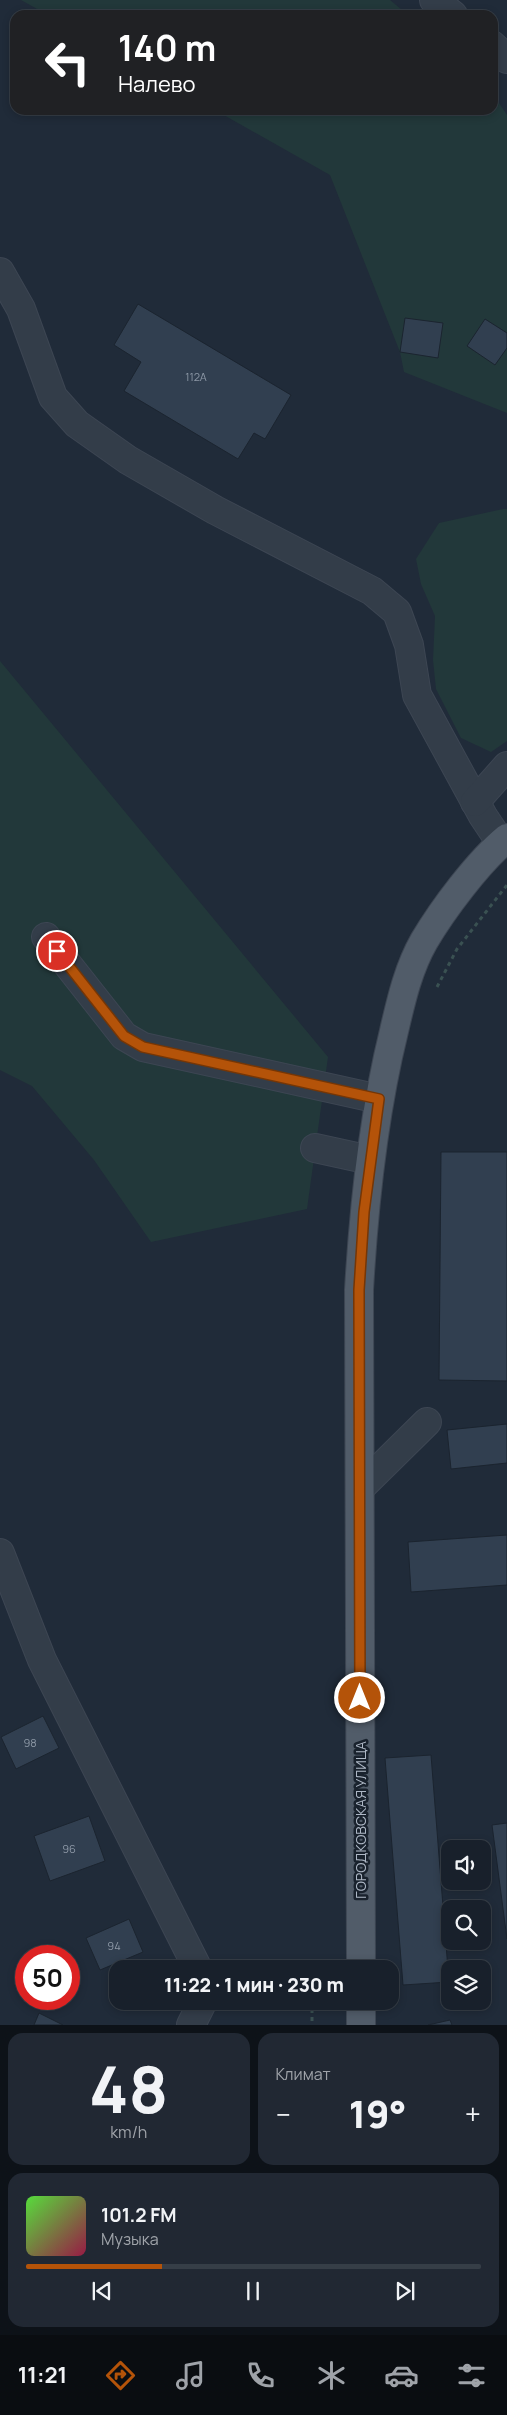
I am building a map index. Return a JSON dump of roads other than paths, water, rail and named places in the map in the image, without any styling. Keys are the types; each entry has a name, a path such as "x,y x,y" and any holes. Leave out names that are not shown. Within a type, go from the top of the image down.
{"main road":[{"name":"ГОРОДКОВСКАЯ УЛИЦА","path":"360,1960 359,1290 370,1160 379,1099 404,990 424,942 464,885 504,840"},
{"path":"361,2010 361,2025"}],"street":[{"path":"434,0 447,10"},
{"path":"0,272 21,309 52,397 77,424 128,460 214,510 372,591 397,612 409,644 417,695 475,802 504,840"},
{"path":"475,802 507,766"},
{"path":"46,937 124,1036 143,1047 379,1099"},
{"path":"315,1148 370,1160"},
{"path":"360,1488 427,1422"},
{"path":"0,1553 42,1660 193,1960"},
{"path":"191,2025 198,2010"}]}
